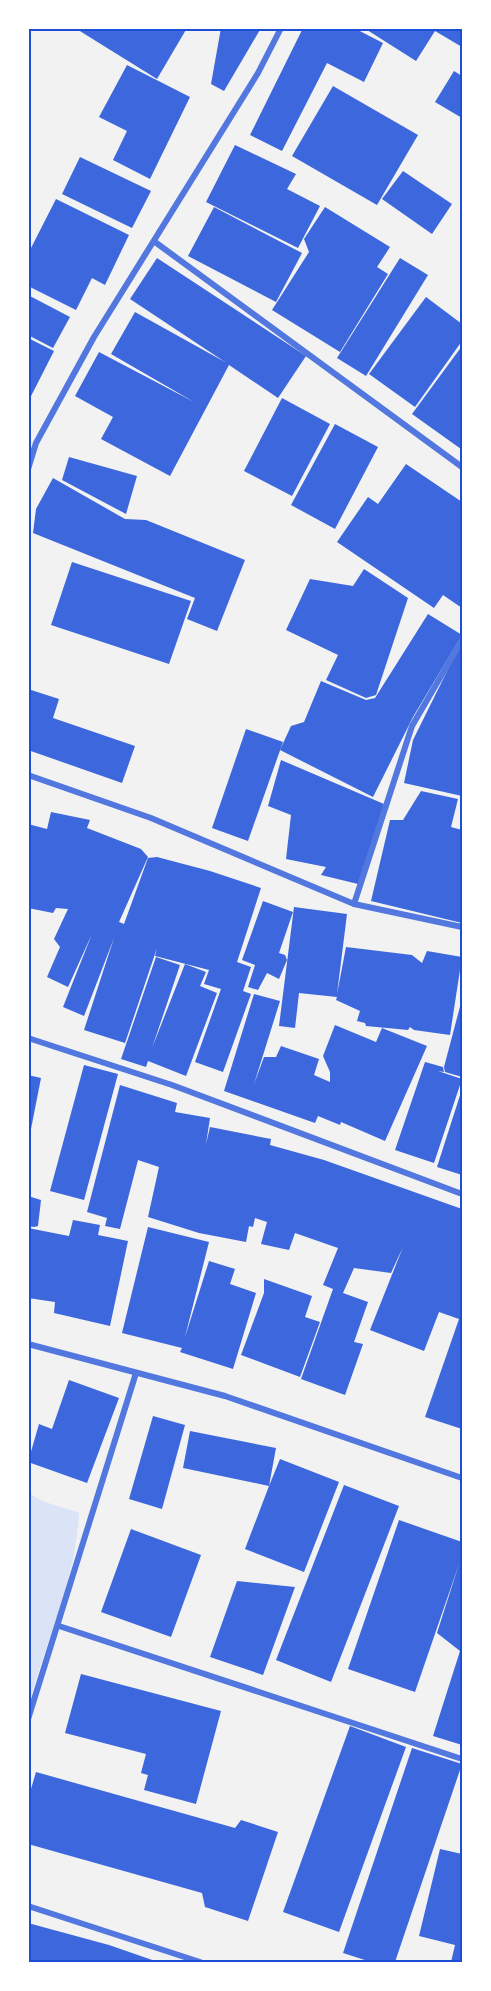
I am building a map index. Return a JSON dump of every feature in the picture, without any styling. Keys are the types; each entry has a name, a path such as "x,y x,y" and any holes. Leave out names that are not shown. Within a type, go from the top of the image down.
{"street":[{"path":"28,469 36,443 94,337 258,73 281,28"},
{"path":"155,242 462,467"},
{"path":"28,440 36,443"},
{"path":"354,904 412,726 462,640"},
{"path":"28,775 151,818 354,904 462,927"},
{"path":"28,1038 172,1084 462,1194"},
{"path":"28,1344 225,1396 462,1478"},
{"path":"28,1719 59,1626 136,1372"},
{"path":"59,1626 462,1759"},
{"path":"28,1906 200,1962"}],"shaded area":[{"path":"29,1492 46,1502 79,1513 72,1564 66,1588 29,1705"}],"building":[{"path":"75,28 187,28 157,79"},
{"path":"221,28 261,28 224,91 211,84"},
{"path":"303,28 354,28 383,43 364,82 327,63 282,151 250,135"},
{"path":"364,28 462,28 462,47 435,31 416,61"},
{"path":"127,65 190,97 150,179 113,160 127,131 99,117"},
{"path":"454,71 462,76 462,118 435,102"},
{"path":"333,86 418,135 377,205 292,156"},
{"path":"235,145 296,174 287,189 320,206 298,248 206,202"},
{"path":"80,157 151,191 132,228 62,194"},
{"path":"403,171 452,204 432,234 382,199"},
{"path":"56,199 129,235 105,285 92,278 76,310 28,286 28,247 31,248"},
{"path":"214,207 302,253 276,302 188,256"},
{"path":"325,207 390,247 377,267 388,274 340,352 272,310 309,252 304,239"},
{"path":"157,258 306,356 278,398 229,365 170,476 101,439 113,417 75,396 99,352 194,402 111,354 135,312 225,362 130,299"},
{"path":"400,258 428,275 366,376 337,358"},
{"path":"28,295 70,317 53,348 28,335"},
{"path":"426,297 462,324 462,341 415,407 369,374"},
{"path":"28,338 54,351 28,402"},
{"path":"462,346 462,448 461,449 412,414"},
{"path":"282,398 330,424 292,496 244,471"},
{"path":"335,424 378,447 335,529 291,505"},
{"path":"69,457 137,476 126,514 62,480"},
{"path":"406,464 462,502 462,608 443,595 434,608 337,542 368,497 378,504"},
{"path":"53,478 125,519 146,520 245,560 217,631 187,619 195,598 33,533 36,509"},
{"path":"72,562 191,601 169,664 51,625"},
{"path":"364,569 408,598 376,695 366,698 326,680 338,655 286,630 310,579 353,586"},
{"path":"428,614 462,635 413,717 373,797 280,750 291,726 304,722 321,681 366,700 375,698"},
{"path":"462,641 462,796 404,783 413,740"},
{"path":"28,689 59,699 53,718 135,746 122,783 28,750"},
{"path":"246,729 283,742 248,841 212,828"},
{"path":"281,760 384,804 358,884 321,875 326,867 286,859 291,815 268,806"},
{"path":"421,791 458,799 451,827 462,830 462,923 371,901 390,820 403,820"},
{"path":"51,812 90,820 87,828 141,849 148,857 119,922 124,924 148,858 157,857 210,871 261,888 237,962 251,967 243,991 251,994 223,1072 195,1062 221,989 204,984 209,970 155,956 157,948 125,1043 84,1030 114,938 84,1016 63,1007 92,934 68,987 47,977 60,947 54,939 68,909 56,908 53,913 28,908 28,824 47,829"},
{"path":"263,901 293,912 279,953 285,955 287,960 279,979 267,973 258,990 248,987 255,965 242,960"},
{"path":"294,907 347,914 337,994 346,947 412,955 422,963 427,951 462,957 450,1035 414,1030 410,1027 408,1030 366,1026 365,1023 357,1021 360,1011 336,1000 337,997 299,993 295,1028 279,1026"},
{"path":"156,957 180,965 152,1048 185,964 206,972 200,986 217,993 186,1076 148,1061 146,1067 121,1059"},
{"path":"254,994 280,1001 254,1084 264,1057 276,1057 281,1046 319,1059 314,1075 330,1082 330,1072 323,1056 335,1025 376,1042 382,1028 427,1046 385,1141 341,1122 340,1125 318,1116 315,1123 224,1091"},
{"path":"462,999 462,1077 445,1072 444,1067"},
{"path":"425,1062 443,1067 444,1072 438,1071 462,1079 434,1163 395,1150"},
{"path":"84,1065 118,1074 84,1200 50,1191"},
{"path":"28,1075 41,1078 30,1134 28,1134"},
{"path":"120,1085 177,1103 175,1112 210,1118 206,1144 210,1127 271,1139 270,1145 324,1160 462,1209 462,1429 425,1417 459,1319 439,1312 424,1351 370,1330 403,1247 391,1273 354,1268 343,1293 368,1302 354,1342 363,1344 345,1395 301,1379 333,1289 323,1285 338,1248 295,1233 289,1250 261,1244 267,1222 255,1218 253,1227 249,1226 246,1242 199,1233 148,1217 159,1167 138,1160 120,1229 105,1226 107,1218 87,1212"},
{"path":"462,1089 462,1175 437,1167"},
{"path":"28,1196 41,1200 38,1226 28,1226"},
{"path":"73,1220 100,1225 98,1235 128,1241 110,1326 54,1313 55,1302 28,1298 28,1228 69,1236"},
{"path":"148,1227 209,1242 185,1337 209,1261 235,1269 230,1284 256,1293 233,1369 180,1352 182,1348 122,1333"},
{"path":"264,1279 312,1296 305,1317 320,1322 300,1377 241,1355 264,1293"},
{"path":"69,1380 119,1398 87,1483 28,1462 39,1424 52,1429"},
{"path":"153,1416 185,1425 162,1509 129,1499"},
{"path":"190,1431 276,1448 269,1486 183,1468"},
{"path":"280,1459 339,1482 304,1572 245,1549"},
{"path":"344,1485 399,1506 331,1682 276,1660"},
{"path":"399,1520 462,1542 462,1745 433,1736 460,1651 437,1633 459,1564 415,1692 348,1669"},
{"path":"131,1529 201,1555 171,1637 101,1612"},
{"path":"237,1581 295,1587 263,1675 210,1657"},
{"path":"81,1674 221,1711 196,1804 144,1790 148,1775 141,1773 146,1754 65,1733"},
{"path":"350,1726 406,1747 339,1932 283,1912"},
{"path":"412,1748 462,1764 395,1962 371,1962 343,1953"},
{"path":"36,1772 235,1828 241,1820 278,1832 248,1921 205,1907 202,1893 28,1844 28,1799"},
{"path":"440,1849 462,1854 462,1962 451,1962 455,1945 419,1936"},
{"path":"28,1923 109,1945 158,1962 28,1962"}]}
